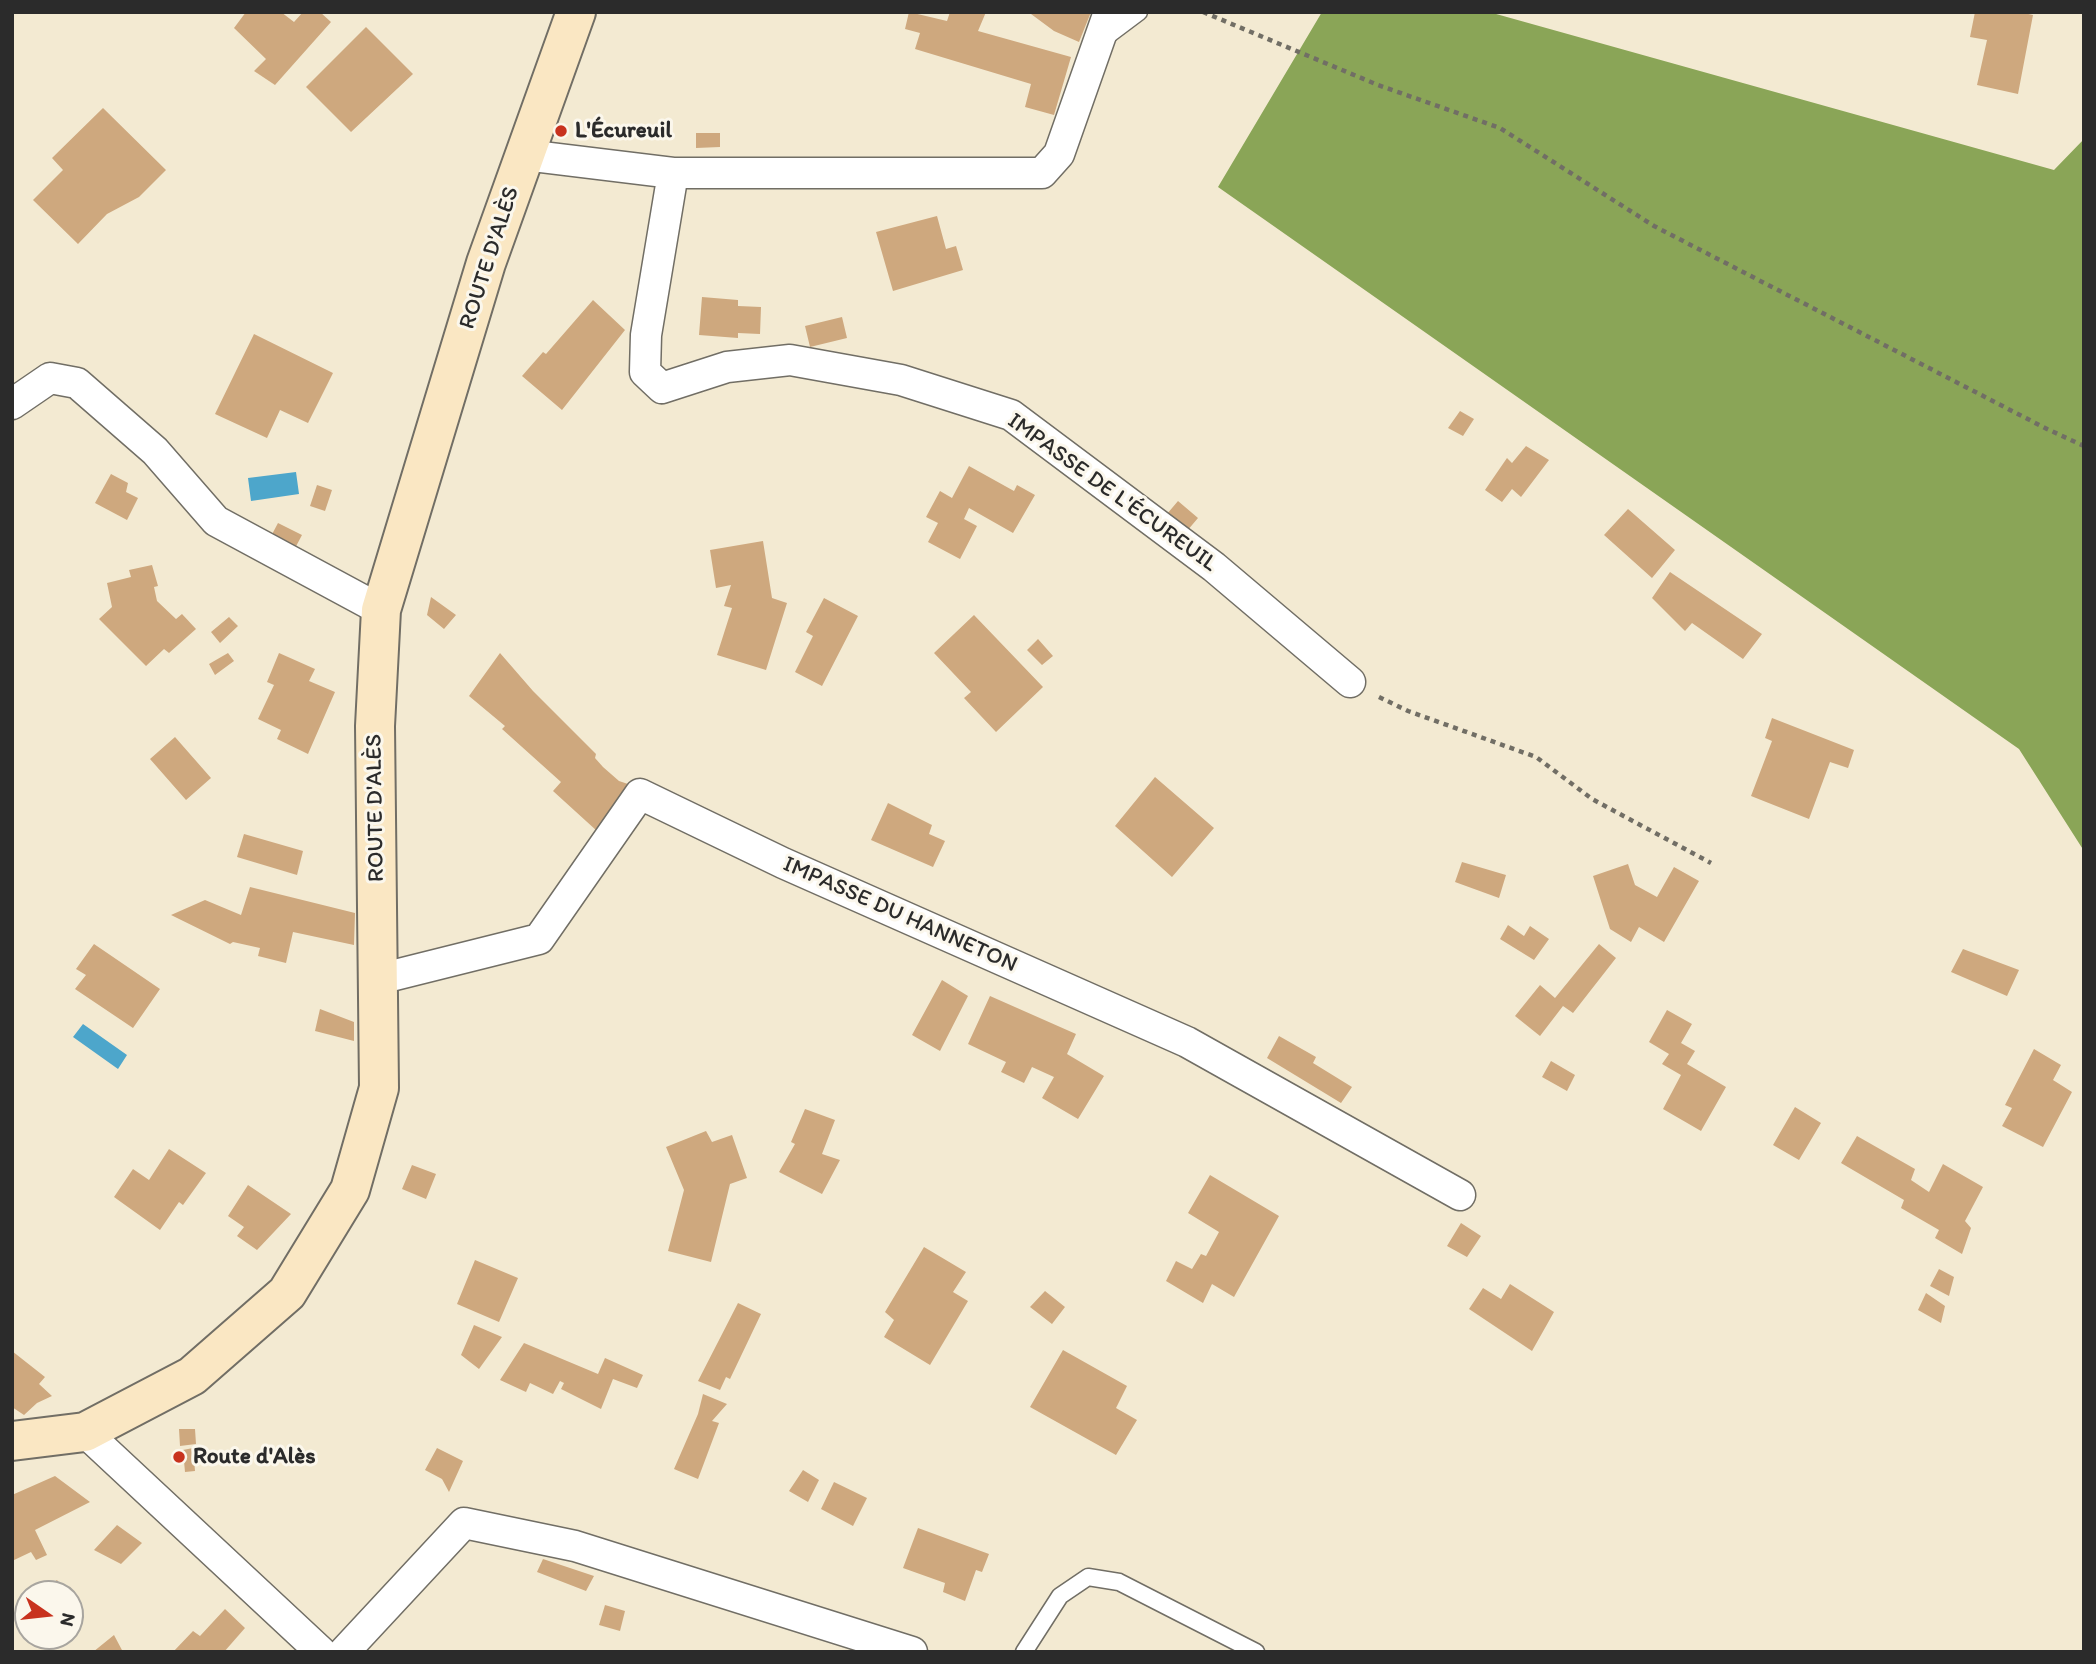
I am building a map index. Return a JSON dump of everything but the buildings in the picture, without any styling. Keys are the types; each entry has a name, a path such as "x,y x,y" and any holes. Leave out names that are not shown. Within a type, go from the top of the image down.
{"main road":[{"name":"ROUTE D'ALÈS","path":"12,1441 85,1432 192,1376 287,1293 350,1190 379,1088 375,726 381,610 486,263 576,12"}],"street":[{"path":"525,155 673,173 1042,173 1059,154 1109,12"},
{"name":"IMPASSE DE L'ÉCUREUIL","path":"673,173 646,335 645,372 662,388 727,367 790,360 901,380 1011,415 1214,567 1350,682"},
{"path":"12,404 50,378 77,383 155,451 216,520 381,610"},
{"name":"IMPASSE DU HANNETON","path":"379,979 538,939 640,794 783,863 1186,1042 1460,1195"},
{"path":"85,1432 321,1652"},
{"path":"344,1652 464,1523 575,1546 912,1652"}],"lane":[{"path":"1099,42 1139,12"},
{"path":"1024,1652 1060,1596 1088,1577 1119,1582 1256,1652"}],"path":[{"path":"1203,12 1378,85 1500,128 1654,226 2046,429 2084,446"},
{"path":"1350,682 1408,711 1536,757 1592,799 1711,863"}],"green space":[{"path":"1322,12 1489,12 2054,170 2084,139 2084,851 2019,749 1218,187"}],"water":[{"path":"296,472 299,494 251,501 248,478"},
{"path":"83,1024 127,1055 118,1069 73,1037"}],"place":[{"name":"L'Écureuil","path":"561,131"},
{"name":"Route d'Alès","path":"179,1457"}]}
